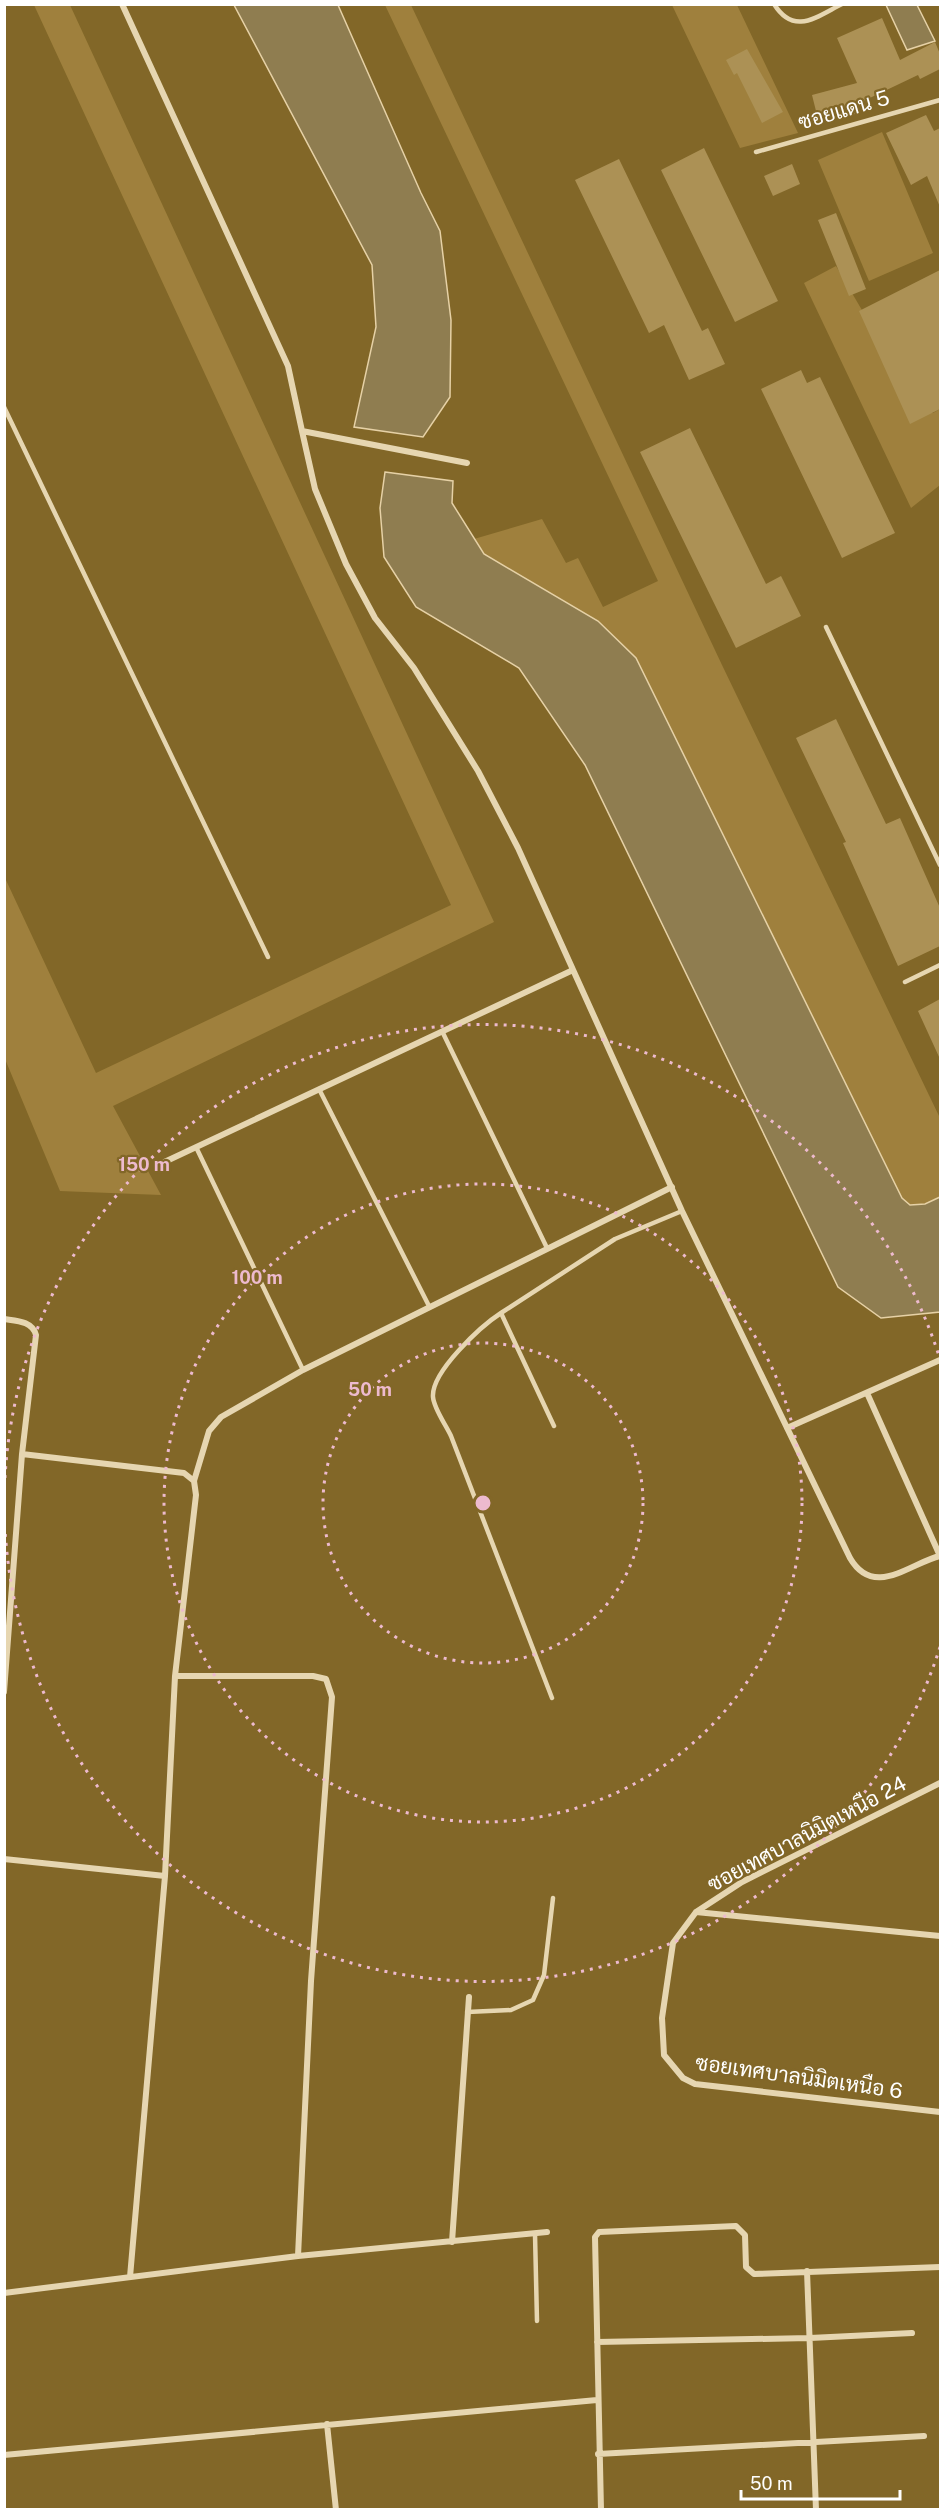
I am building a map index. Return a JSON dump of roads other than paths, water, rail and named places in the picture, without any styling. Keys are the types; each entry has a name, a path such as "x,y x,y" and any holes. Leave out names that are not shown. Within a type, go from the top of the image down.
{"street":[{"path":"122,4 288,366 315,489 346,564 375,618 414,668 478,771 518,848 682,1211 856,1568 866,1574 885,1578 940,1556 867,1393"},
{"path":"302,431 467,463"},
{"path":"158,1165 573,970"},
{"path":"130,2277 165,1876 175,1676 196,1495 194,1481 213,1423 303,1370 672,1187"},
{"path":"4,1318 28,1323 34,1328 36,1335 22,1454 4,1692"},
{"path":"787,1428 940,1360"},
{"path":"22,1454 184,1473 194,1481"},
{"path":"175,1676 313,1676 326,1679 330,1686 332,1697 311,1981 298,2256"},
{"name":"ซอยเทศบาลนิมิตเหนือ 24","path":"664,2055 662,2018 673,1943 696,1912 742,1882 940,1783"},
{"path":"4,1859 165,1876"},
{"path":"696,1912 940,1936"},
{"path":"452,2242 469,1997"},
{"name":"ซอยเทศบาลนิมิตเหนือ 6","path":"664,2055 683,2078 695,2084 940,2112"},
{"path":"601,2510 597,2400 596,2238 599,2232 736,2226 745,2235 746,2267 754,2274 940,2267"},
{"path":"4,2293 298,2256 547,2232"},
{"path":"807,2271 816,2510"},
{"path":"597,2342 810,2338 912,2333"},
{"path":"4,2455 597,2400"},
{"path":"327,2424 336,2510"},
{"path":"598,2454 924,2436"}],"lane":[{"path":"774,4 780,13 790,20 804,23 842,4"},
{"name":"ซอยแดน 5","path":"756,152 940,100"},
{"path":"4,407 268,957"},
{"path":"826,627 940,865"},
{"path":"904,982 940,965"},
{"path":"442,1032 548,1248"},
{"path":"319,1089 429,1306"},
{"path":"196,1147 303,1370"},
{"path":"552,1698 451,1436 433,1398 439,1374 490,1320 501,1312 615,1239 682,1211"},
{"path":"501,1312 554,1426"},
{"path":"467,2012 511,2010 533,2000 544,1975 553,1898"},
{"path":"535,2234 537,2321"}]}
